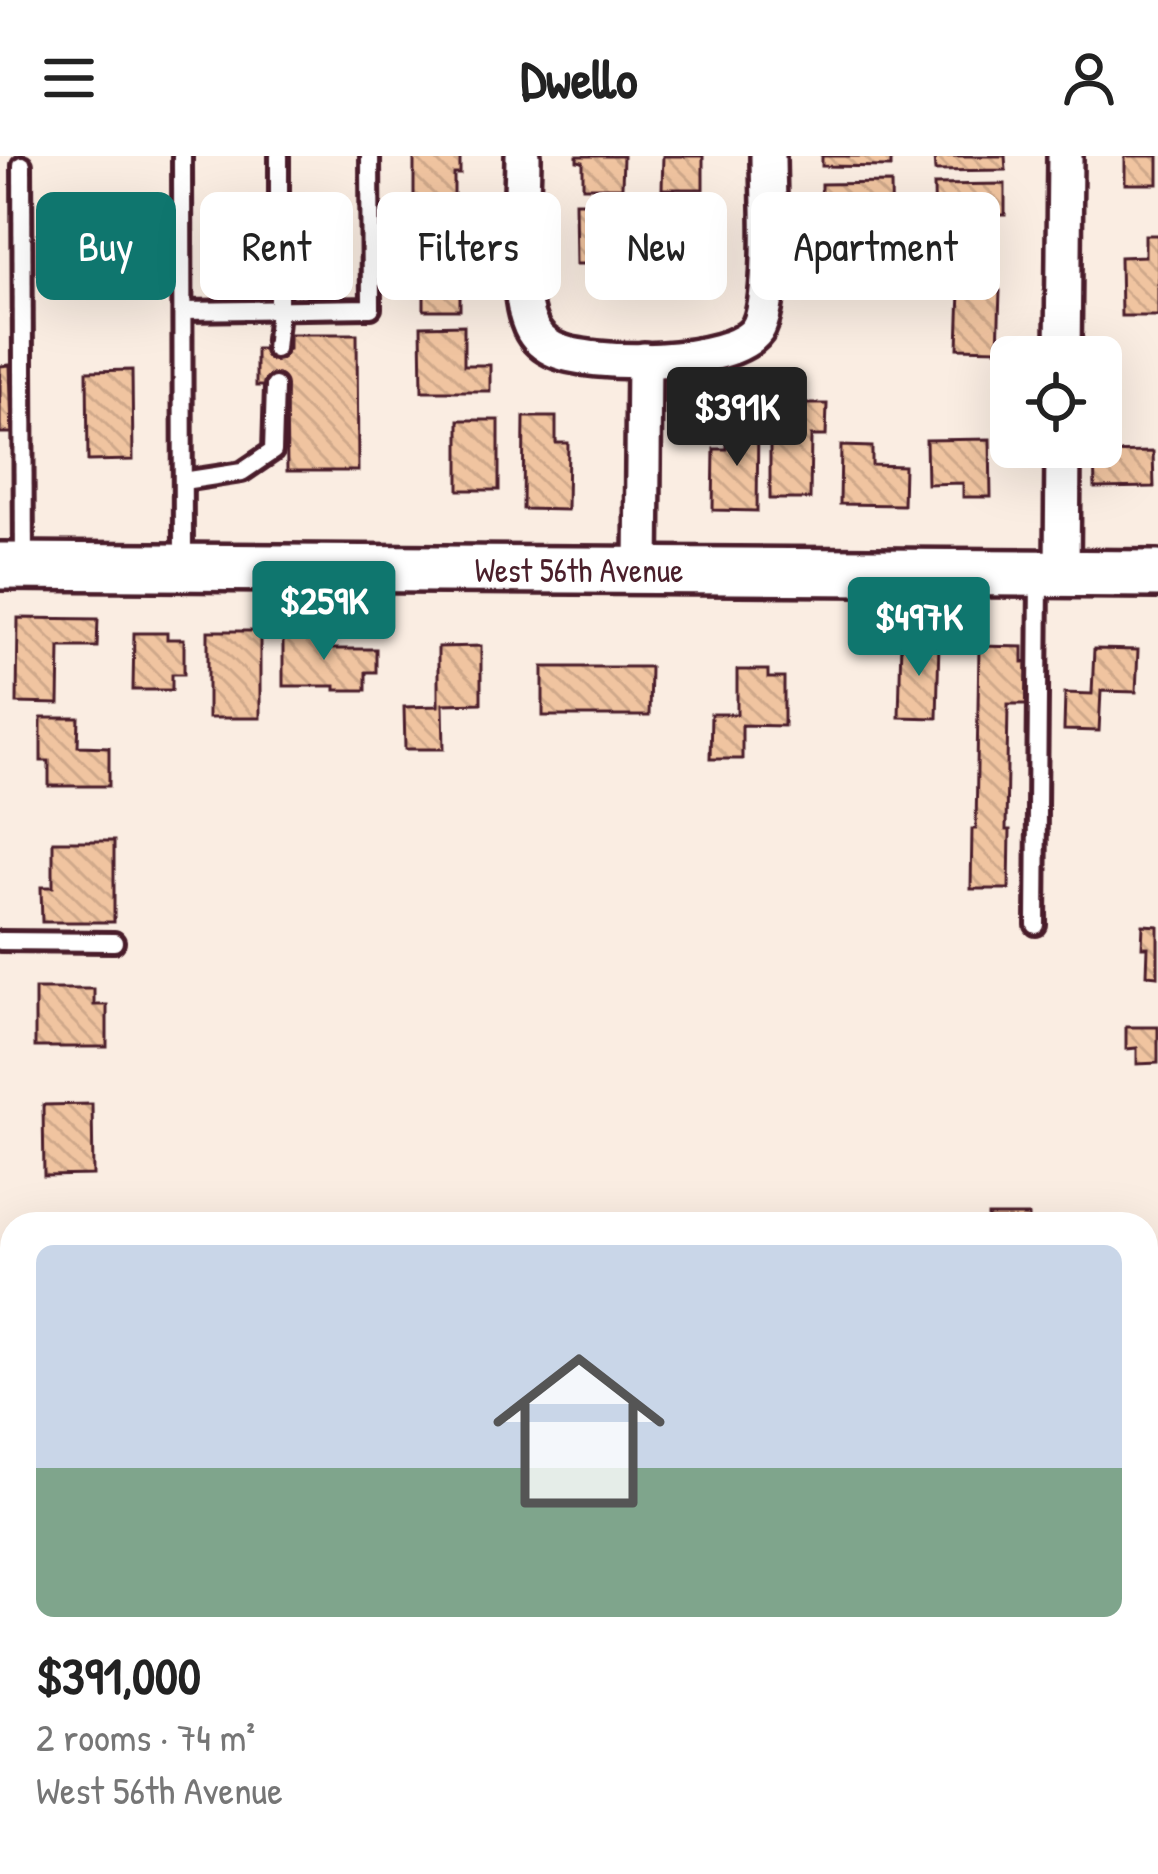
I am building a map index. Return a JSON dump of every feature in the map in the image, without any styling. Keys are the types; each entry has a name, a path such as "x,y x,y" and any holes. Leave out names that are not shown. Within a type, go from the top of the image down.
{"street":[{"path":"523,156 523,288 527,320 537,338 557,351 575,355 644,360 728,350 758,328 768,302 768,156"},
{"path":"1063,336 1065,156"},
{"path":"642,570 644,360"},
{"path":"1050,572 1061,468"},
{"name":"West 56th Avenue","path":"12,566 1158,574"}],"lane":[{"path":"182,156 183,567"},
{"path":"275,350 279,156"},
{"path":"183,311 371,308 370,156"},
{"path":"12,566 22,165"},
{"path":"183,481 242,472 273,451 275,386"},
{"path":"1036,925 1050,572"},
{"path":"0,941 114,942"}],"building":[{"path":"414,156 460,156 454,192 414,192"},
{"path":"577,156 623,156 622,187 583,187 583,162"},
{"path":"663,156 703,156 703,189 662,189"},
{"path":"822,156 891,156 891,167 822,166"},
{"path":"934,156 1005,156 1006,170 935,171"},
{"path":"1125,156 1158,156 1158,184 1125,184"},
{"path":"891,183 891,192 821,192 821,184"},
{"path":"1005,184 1005,215 1000,215 1000,192 934,192 934,185"},
{"path":"575,202 585,202 585,264 576,264"},
{"path":"1145,235 1158,235 1158,316 1121,316 1120,257 1145,256"},
{"path":"424,300 460,300 460,310 424,310"},
{"path":"960,300 1000,300 998,336 990,336 990,349 958,348"},
{"path":"464,325 464,365 490,365 490,391 422,391 421,326"},
{"path":"289,334 357,334 358,471 287,471 286,386 256,386 256,349 289,349"},
{"path":"10,365 12,433 0,433 0,366"},
{"path":"132,370 133,460 88,461 87,371"},
{"path":"795,404 827,404 826,436 811,436 810,499 770,499 770,429 795,429"},
{"path":"524,417 556,417 556,443 568,443 567,510 523,509"},
{"path":"459,420 499,420 499,490 459,490"},
{"path":"727,420 758,420 757,511 713,510 714,449 727,449"},
{"path":"990,439 991,497 963,497 963,483 927,484 926,440"},
{"path":"841,446 872,447 872,465 904,466 903,505 840,504"},
{"path":"1153,452 1154,487 1095,488 1094,468 1122,468 1122,453"},
{"path":"18,618 98,619 97,647 60,647 59,704 17,703"},
{"path":"208,631 260,631 260,718 208,718"},
{"path":"283,632 328,632 329,649 376,649 376,672 366,672 366,690 283,686"},
{"path":"134,633 167,633 167,639 184,639 184,674 172,674 172,690 133,690"},
{"path":"901,640 939,641 937,718 899,717"},
{"path":"481,646 481,703 443,704 444,749 405,749 404,707 438,706 438,647"},
{"path":"979,646 1023,647 1023,662 1034,662 1033,704 1008,704 1009,889 971,889"},
{"path":"1094,649 1138,650 1136,692 1101,691 1099,731 1064,730 1065,693 1092,694"},
{"path":"543,667 650,667 649,716 543,716"},
{"path":"737,670 768,670 768,678 784,678 784,726 742,725 742,759 710,759 711,714 737,714"},
{"path":"41,718 79,718 78,746 109,747 109,786 49,786 49,761 41,761"},
{"path":"53,841 114,841 114,922 42,922 41,887 53,887"},
{"path":"1143,925 1158,926 1158,976 1147,975"},
{"path":"35,989 94,989 94,1005 107,1005 107,1047 35,1047"},
{"path":"1126,1027 1158,1027 1158,1063 1137,1064 1137,1048 1126,1049"},
{"path":"92,1104 93,1175 44,1176 43,1105"}]}
